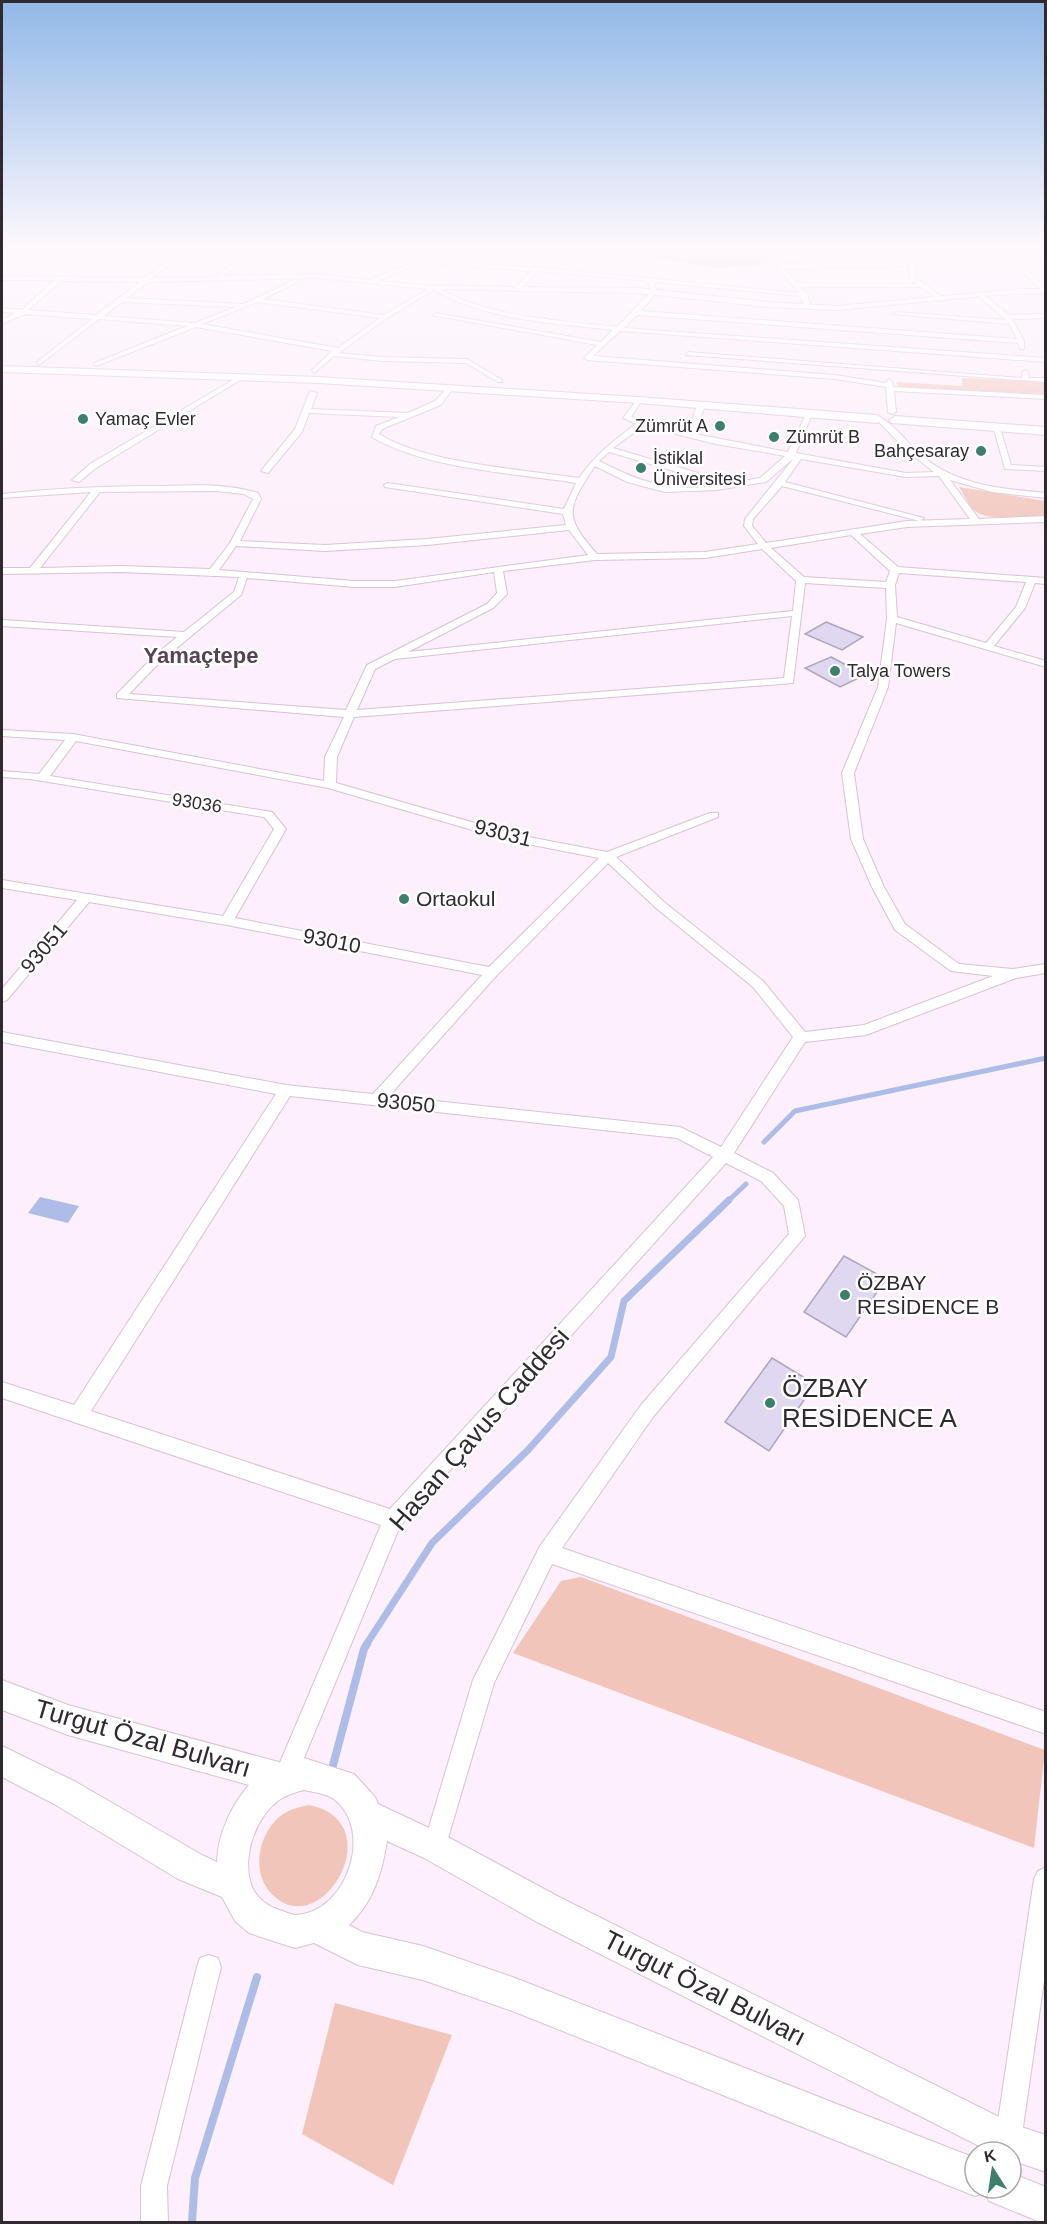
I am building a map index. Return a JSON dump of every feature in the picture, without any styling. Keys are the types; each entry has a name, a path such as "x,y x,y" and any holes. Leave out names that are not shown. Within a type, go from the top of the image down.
{"main road":[{"path":"2,362 314,371 501,381 1046,431"},
{"path":"2,369 243,376 638,400 810,414 887,415 1046,423"},
{"name":"Turgut Özal Bulvarı","path":"2,1695 68,1720 284,1779"},
{"path":"2,1761 64,1793 190,1868 235,1886"},
{"name":"Turgut Özal Bulvarı","path":"304,1774 324,1775 342,1783 357,1797 367,1815 372,1840 369,1867 358,1892 340,1913 318,1927 297,1932 277,1929 259,1920 244,1906 235,1886 232,1860 236,1835 248,1811 264,1792 284,1779 304,1774"},
{"name":"Turgut Özal Bulvarı","path":"367,1815 435,1847 549,1910 1006,2140"},
{"path":"318,1927 358,1948 423,1963 515,1995 963,2172"},
{"name":"Turgut Özal Bulvarı","path":"1023,2146 1046,2154"},
{"path":"1023,2197 1046,2206"}],"street":[{"path":"39,363 52,353"},
{"path":"96,364 125,353"},
{"path":"593,353 587,358 835,377 889,389 1046,397"},
{"path":"891,353 888,370 887,415 905,445 941,474 976,521"},
{"path":"929,353 1046,360"},
{"path":"1022,353 1026,380"},
{"path":"314,371 332,354 382,359 467,361 501,381"},
{"path":"681,365 688,354 1046,380"},
{"path":"99,488 76,480 93,466 243,376"},
{"path":"449,388 438,403 380,428 375,435 382,443 439,459 581,481"},
{"path":"889,389 887,415 905,445"},
{"path":"265,471 298,430 313,393"},
{"path":"638,400 627,418 691,436 906,475 941,474 969,484 1046,496"},
{"path":"691,436 701,405"},
{"path":"306,411 413,415"},
{"path":"810,414 795,455 780,483 749,519 748,526 766,548 801,580 890,585"},
{"path":"595,557 571,527 567,512 581,481 594,462 642,423"},
{"path":"996,428 1013,476"},
{"path":"608,449 732,486"},
{"path":"594,462 630,480 665,490 689,491 763,480 795,455"},
{"path":"1008,467 1046,469"},
{"path":"780,483 937,523"},
{"path":"388,485 567,512"},
{"path":"1018,485 1023,494"},
{"path":"33,570 99,488"},
{"path":"2,496 99,488 235,490 255,495 257,499 234,543 213,572"},
{"path":"863,504 883,526"},
{"path":"2,571 121,569 213,572 354,584 395,584 595,557 705,555 766,548 883,526 1046,519"},
{"path":"234,543 325,548 427,542 571,527"},
{"path":"854,533 895,570 1046,581"},
{"path":"330,785 331,757 371,667 490,606 502,594 498,569"},
{"path":"895,570 890,585 892,619 883,687 848,773 857,839 878,887 900,927 956,968 1013,974"},
{"path":"244,574 237,593 158,658 121,696 351,714 789,681 801,580"},
{"path":"989,646 1020,608 1031,581"},
{"path":"396,656 796,613"},
{"path":"892,619 1046,664"},
{"path":"3,623 186,635"},
{"name":"93031","path":"2,733 73,737 330,785 511,837 608,856"},
{"path":"42,778 73,737"},
{"name":"93036","path":"2,774 42,778 268,814 280,829 227,921"},
{"path":"377,1100 492,972 608,856 714,815"},
{"path":"608,856 660,905 758,984 801,1037"},
{"name":"93010","path":"2,884 227,921 492,972"},
{"name":"93051","path":"2,997 86,898"},
{"path":"725,1154 801,1037 866,1030 1013,974 1046,968"},
{"name":"93050","path":"2,1036 286,1090 680,1133 767,1177 792,1204 796,1236 647,1411 547,1553"},
{"path":"78,1415 286,1090"},
{"name":"Hasan Çavus Caddesi","path":"284,1779 393,1520 725,1154"},
{"path":"2,1390 393,1520"},
{"path":"435,1847 484,1680 547,1553 1046,1723"},
{"path":"1008,2140 1046,1879"},
{"path":"154,2223 154,2186 208,1967"}],"shaded area":[{"path":"962,378 1045,382 1045,394 911,389 899,387 896,382 962,386"},
{"path":"959,487 1045,501 1045,516 999,517 981,514 973,509"},
{"path":"581,1577 1045,1750 1034,1848 513,1653 561,1581"},
{"path":"309,1805 334,1816 346,1834 347,1855 340,1876 326,1894 309,1904 289,1905 270,1892 264,1883 260,1873 260,1851 268,1830 275,1821 289,1811"},
{"path":"335,2003 452,2035 393,2185 302,2134"}],"water":[{"path":"40,1197 79,1206 68,1223 28,1213"}],"building":[{"name":"Talya Towers","path":"826,622 863,637 842,650 805,634"},
{"name":"Talya Towers","path":"831,657 865,675 840,687 805,668"},
{"name":"ÖZBAY RESİDENCE B","path":"844,1256 886,1279 846,1337 804,1312"},
{"name":"ÖZBAY RESİDENCE A","path":"772,1358 815,1384 769,1451 725,1422"}],"waterway":[{"path":"764,1142 795,1111 1046,1058"},
{"path":"728,1201 746,1184"},
{"path":"366,1645 432,1543 528,1450 611,1357 624,1301 729,1200"},
{"path":"332,1769 367,1644"},
{"path":"192,2222 195,2178 257,1977"}],"place":[{"name":"Yamaç Evler","path":"83,419"},
{"name":"Zümrüt A","path":"720,426"},
{"name":"Zümrüt B","path":"774,437"},
{"name":"Bahçesaray","path":"981,451"},
{"name":"İstiklal Üniversitesi","path":"641,468"},
{"name":"Talya Towers","path":"835,671"},
{"name":"Ortaokul","path":"404,899"},
{"name":"ÖZBAY RESİDENCE B","path":"845,1295"},
{"name":"ÖZBAY RESİDENCE A","path":"770,1403"}],"district":[{"name":"Yamaçtepe","path":"201,655"}]}
